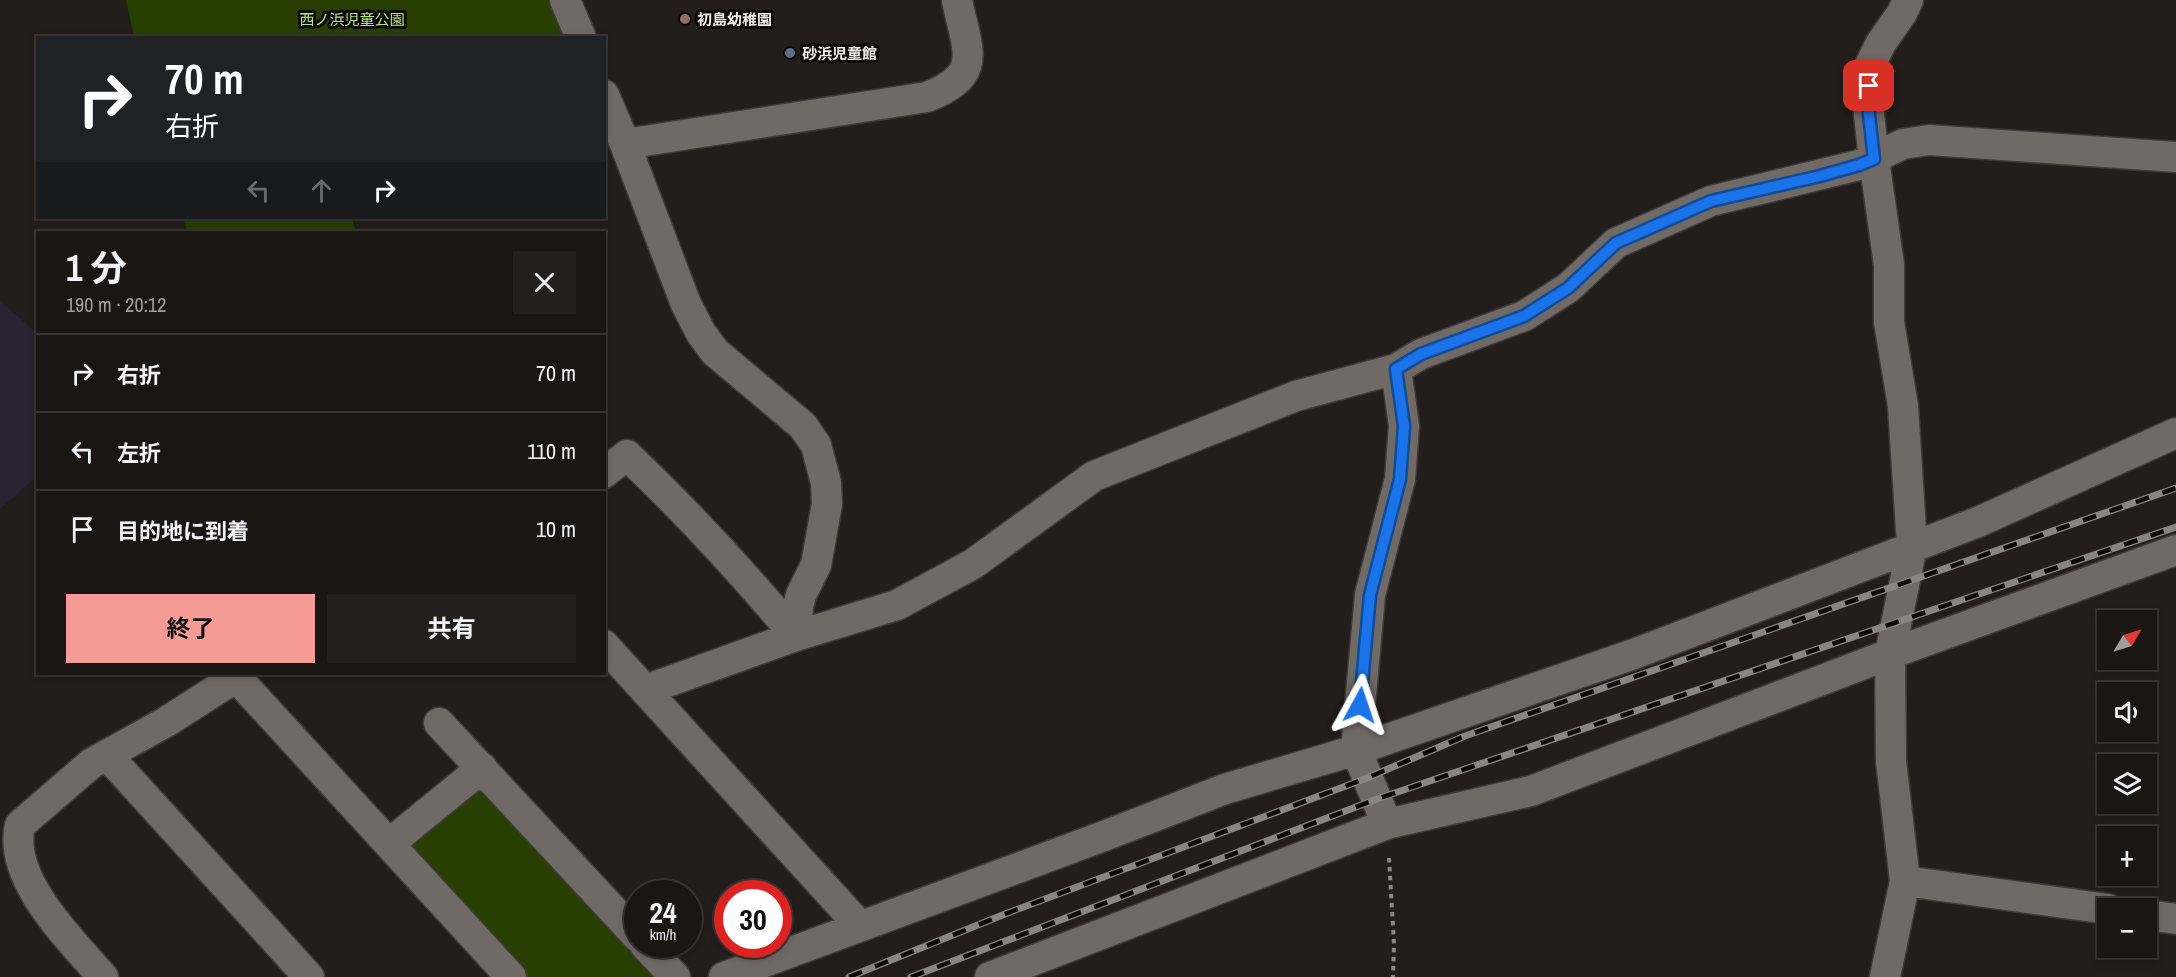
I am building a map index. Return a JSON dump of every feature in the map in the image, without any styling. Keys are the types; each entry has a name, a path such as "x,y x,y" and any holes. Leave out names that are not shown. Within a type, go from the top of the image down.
{"street":[{"path":"565,0 580,36"},
{"path":"625,144 915,99 945,90 959,80 966,70 968,56 957,0"},
{"path":"1886,977 1905,881 1892,761 1890,654 1912,546 1903,406 1889,322 1889,265 1869,115 1871,63 1908,0"},
{"path":"606,100 686,304 701,333 714,352 803,426 816,445 825,475 827,504 816,565 801,595 796,636"},
{"path":"645,690 796,636 897,605 973,564 1094,476 1296,396 1396,369 1421,354 1524,316 1568,288 1616,243 1711,201 1859,165 1903,144 1929,140 2176,157"},
{"path":"1387,824 1356,750 1370,595 1400,479 1404,426 1396,369"},
{"path":"724,977 1225,789 1356,750 1634,654 1978,522 2176,433"},
{"path":"606,471 627,455 702,529 796,636"},
{"path":"990,977 1387,824 1531,791 1890,654 2176,550"},
{"path":"606,647 860,926"},
{"path":"104,977 47,912 20,855 17,838 20,825 92,763 166,722 238,675 512,977"},
{"path":"439,723 624,922"},
{"path":"106,755 309,977"},
{"path":"389,844 482,768"},
{"path":"1905,881 2097,907"},
{"path":"2157,916 2176,919"},
{"path":"657,958 675,977"}],"path":[{"path":"1387,824 1394,944 1393,977"}],"shaded area":[{"path":"0,301 36,332 36,477 0,509"}],"green space":[{"name":"西ノ浜児童公園","path":"126,0 565,0 581,36 134,36"},
{"path":"183,219 352,219 356,231 188,231"},
{"path":"486,784 624,940 624,958 640,958 657,977 527,977 407,846"}],"railway":[{"path":"849,977 1005,914 1367,778 1465,736 2176,488"},
{"path":"911,977 1377,799 2176,527"}],"place":[{"name":"初島幼稚園","path":"685,19"},
{"name":"砂浜児童館","path":"790,53"}],"route":[{"path":"1360,705 1370,595 1400,479 1404,426 1396,369 1421,354 1524,316 1568,288 1616,243 1711,201 1820,176 1874,159 1869,115 1869,86"}]}
